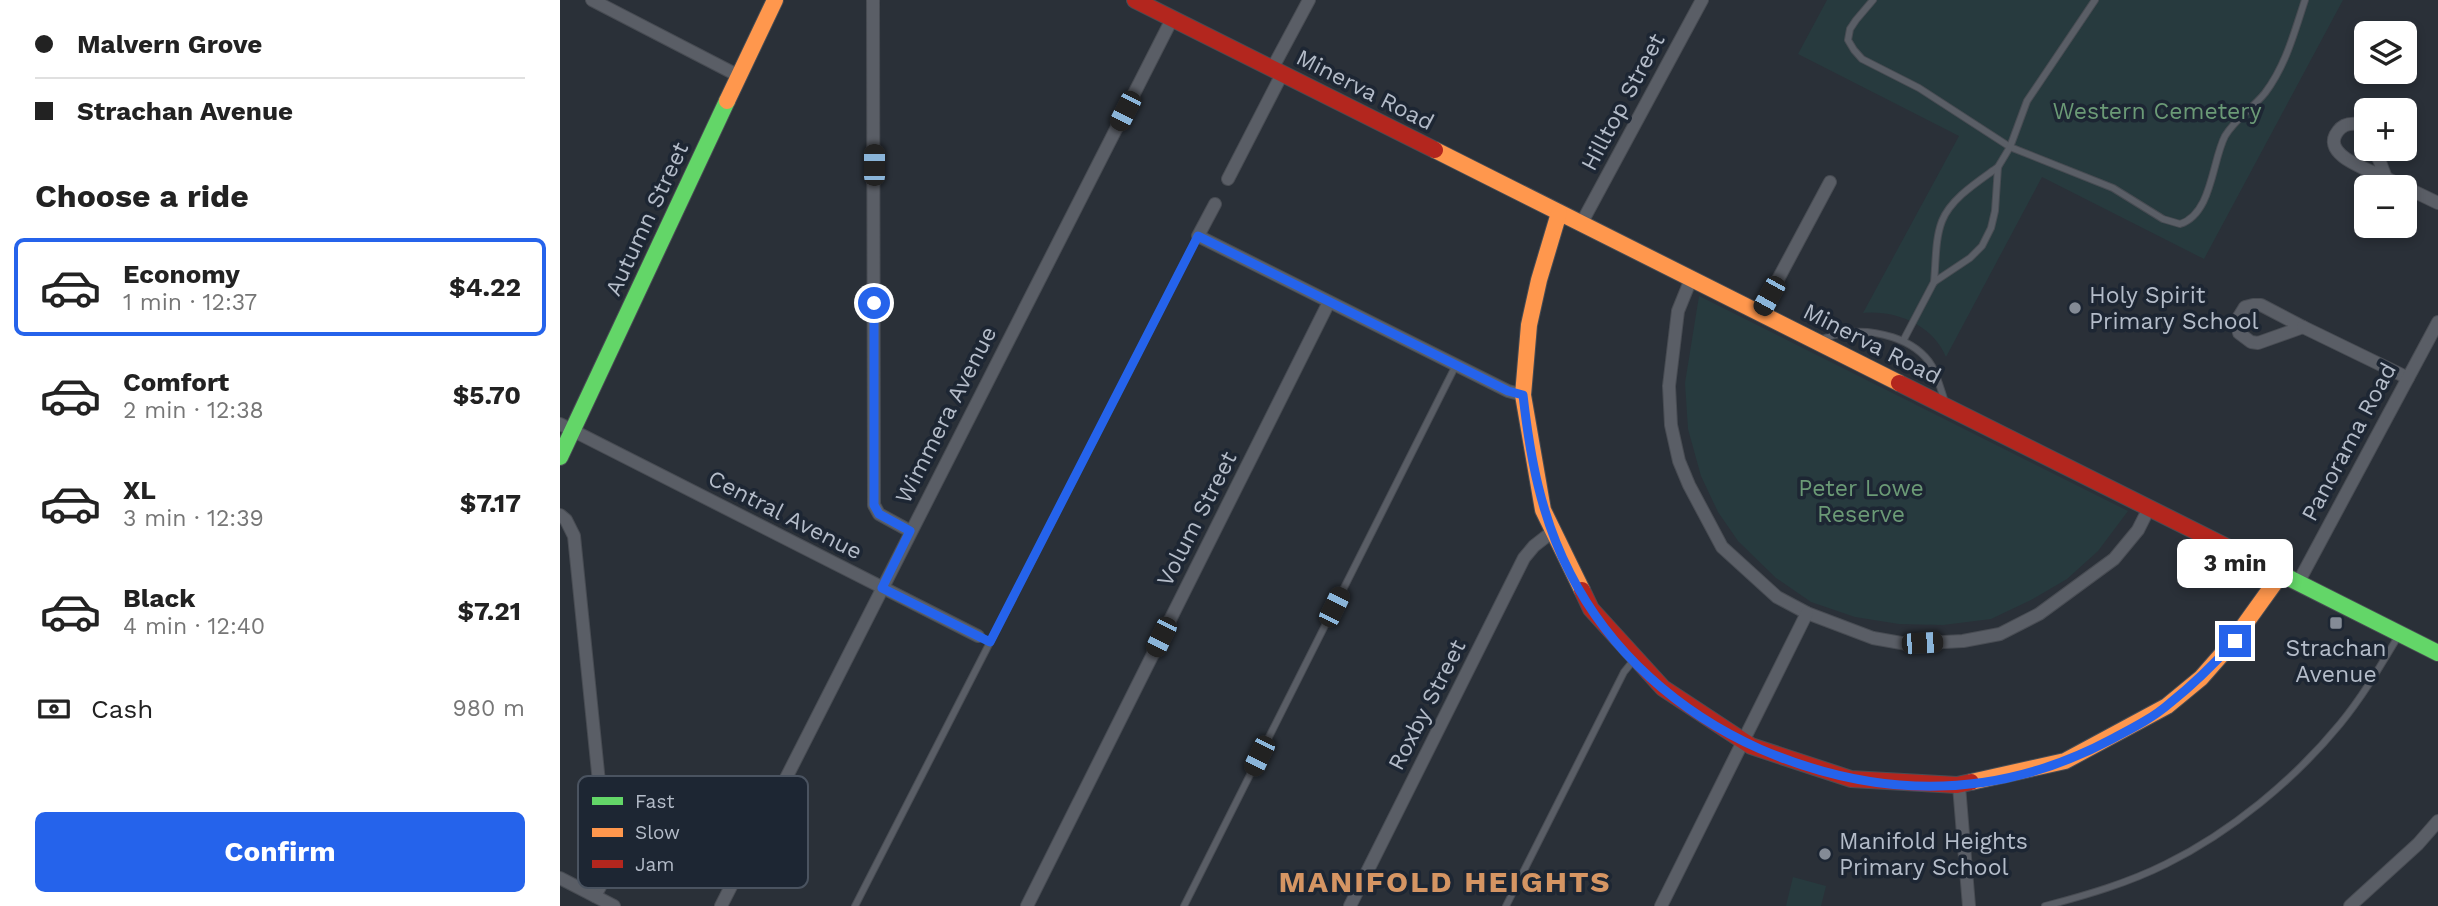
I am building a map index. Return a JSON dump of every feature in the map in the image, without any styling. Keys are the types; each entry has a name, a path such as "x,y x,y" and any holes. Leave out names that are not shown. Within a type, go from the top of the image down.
{"street":[{"path":"592,0 739,76"},
{"name":"Autumn Street","path":"560,457 566,427 775,0"},
{"path":"873,0 874,505 879,514 910,531"},
{"path":"1228,179 1309,0"},
{"name":"Hilltop Street","path":"1581,224 1702,0"},
{"name":"Minerva Road","path":"1143,2 1172,19 2438,653"},
{"name":"Wimmera Avenue","path":"787,776 1172,19"},
{"path":"2354,125 2342,127 2337,132 2334,146 2345,158 2380,175"},
{"path":"1759,313 1830,182"},
{"path":"2417,194 2438,204"},
{"path":"1215,204 1198,236 1508,391 1523,395"},
{"path":"1559,213 1535,289 1527,336 1523,395 1529,452 1552,532 1570,573 1595,615 1658,687 1705,722 1791,761 1854,780 1903,787 1959,786 2018,776 2092,750 2158,712 2210,667 2235,641 2281,574"},
{"path":"1691,279 1678,311 1669,376 1671,425 1679,461 1721,547 1777,597 1807,613 1873,638 1908,644 1963,641 2000,634 2039,614 2113,559 2138,530 2149,508"},
{"name":"Volum Street","path":"1027,906 1329,302"},
{"path":"2303,327 2258,343 2251,342 2239,333 2237,320 2245,307 2261,306 2408,378"},
{"name":"Panorama Road","path":"2298,583 2438,322"},
{"name":"Central Avenue","path":"566,427 984,639"},
{"path":"560,515 566,520 574,536 599,776"},
{"name":"Roxby Street","path":"1350,906 1524,558 1552,532"},
{"path":"1661,906 1807,613"},
{"path":"1959,786 1969,906"},
{"path":"2350,906 2398,864 2438,821"},
{"path":"560,878 578,887"},
{"path":"579,888 614,906"},
{"path":"595,896 599,888"},
{"name":"Wimmera Avenue","path":"721,906 730,888"}],"lane":[{"path":"1873,0 1850,29 1848,40 1862,59 1920,88 2010,147 2113,187 2175,224 2186,222 2193,216 2205,196 2226,134 2264,94 2276,76 2291,45 2305,0"},
{"path":"1903,341 1934,282 1942,219 1962,195 1998,167 2010,147 2027,101 2095,0"},
{"path":"1934,282 1970,258 1982,246 1991,228 1995,211 1998,167"},
{"path":"856,906 984,639 1198,236"},
{"path":"1813,340 1858,332 1903,341 1918,350 1930,363 1947,407"},
{"path":"1184,906 1456,365"},
{"path":"2045,906 2124,883 2168,863 2216,835 2300,767 2340,724 2372,680 2400,634"},
{"path":"1506,906 1624,671 1633,661"}],"green space":[{"name":"Western Cemetery","path":"1827,0 2343,0 2204,259 2042,177 1946,357 1932,336 1912,322 1888,314 1863,313 1959,136 1798,54"},
{"name":"Peter Lowe Reserve","path":"1699,296 2128,511 2098,551 2067,579 1991,619 1943,625 1899,624 1855,617 1811,602 1776,578 1738,541 1718,512 1701,476 1688,429 1685,383"},
{"path":"1793,877 1826,886 1821,906 1786,906"}],"traffic: fast":[{"path":"560,457 727,101"},
{"path":"2265,566 2438,653"}],"traffic: slow":[{"path":"727,101 775,0"},
{"path":"1435,150 1899,383"},
{"path":"1559,213 1529,325 1523,395 1543,510 1582,590"},
{"path":"1971,782 2065,761 2167,706 2201,678 2230,645 2281,574"}],"traffic: jam":[{"path":"1135,0 1435,150"},
{"path":"1899,383 2265,566"},
{"path":"1582,590 1591,609 1663,688 1751,746 1851,779 1957,785 1971,782"}],"place":[{"name":"Holy Spirit Primary School","path":"2075,308"},
{"name":"Strachan Avenue","path":"2336,623"},
{"name":"Manifold Heights Primary School","path":"1825,854"}],"district":[{"name":"MANIFOLD HEIGHTS","path":"1445,881"}],"route":[{"path":"874,303 874,505 879,514 910,531 882,588 990,642 1198,236 1508,391 1523,395 1529,452 1539,494 1570,573 1595,615 1658,687 1705,722 1782,758 1854,780 1903,787 1959,786 2018,776 2055,765 2127,732 2169,705 2235,641"}]}
